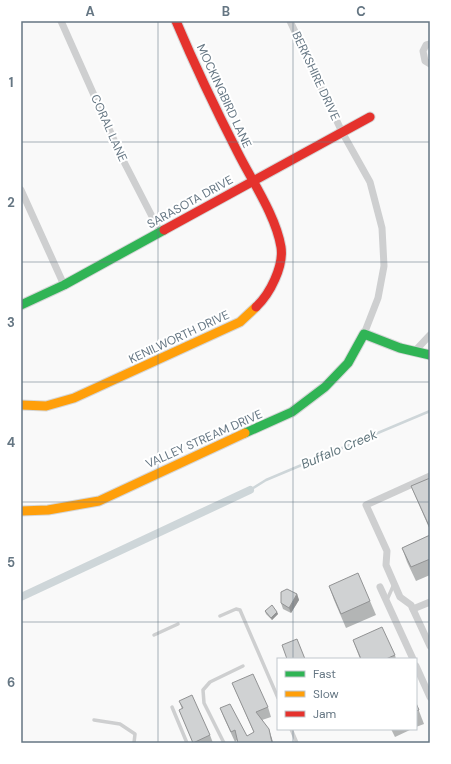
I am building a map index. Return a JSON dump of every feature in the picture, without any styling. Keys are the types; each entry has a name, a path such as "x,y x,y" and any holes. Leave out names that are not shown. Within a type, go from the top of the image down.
{"street":[{"name":"CORAL LANE","path":"61,21 122,158 160,232"},
{"name":"MOCKINGBIRD LANE","path":"176,21 205,89 251,181"},
{"name":"BERKSHIRE DRIVE","path":"290,21 342,132"},
{"path":"430,44 426,45 423,51 425,61 430,64"},
{"name":"SARASOTA DRIVE","path":"21,305 64,286 251,181 370,117"},
{"name":"VALLEY STREAM DRIVE","path":"21,511 48,510 99,501 292,412 325,387 348,363 364,334 378,298 384,266 382,228 370,182 342,132"},
{"name":"KENILWORTH DRIVE","path":"21,405 46,406 74,398 240,322 263,301 277,276 281,248 273,222 251,181"},
{"path":"21,190 64,286"},
{"path":"364,334 400,348 430,355"},
{"path":"414,352 430,335"},
{"path":"430,476 366,504 387,551 386,565 400,597 411,605 430,646"},
{"path":"380,587 413,658"},
{"path":"413,609 430,602"},
{"path":"417,668 430,697"}],"lane":[{"path":"387,602 394,583"},
{"path":"220,616 236,609 240,610 277,696"},
{"path":"154,635 178,624"},
{"path":"224,743 204,703 203,690 210,682 243,666"},
{"path":"172,707 187,743"},
{"path":"94,720 120,724 135,734 134,743"},
{"path":"291,730 297,743"}],"building":[{"path":"430,478 430,528 411,486"},
{"path":"430,535 430,559 411,567 402,548"},
{"path":"358,573 370,601 341,614 329,586"},
{"path":"287,589 297,594 289,608 281,603 281,592"},
{"path":"272,605 277,612 271,618 265,611"},
{"path":"382,627 395,655 388,658 361,658 353,640"},
{"path":"297,639 305,658 287,658 282,645"},
{"path":"253,674 268,707 256,712 269,729 272,743 238,743 235,730 231,732 220,708 230,704 247,736 254,732 232,683"},
{"path":"192,695 210,735 193,743 179,710 183,708 179,701"}],"waterway":[{"name":"Buffalo Creek","path":"250,490 266,480 430,411"},
{"path":"21,597 250,490"}],"traffic: fast":[{"path":"21,305 64,285 164,230"},
{"path":"245,433 292,412 325,387 348,363 364,334 400,348 430,355"}],"traffic: slow":[{"path":"21,405 46,406 74,398 240,322 256,307"},
{"path":"21,511 48,510 99,501 245,433"}],"traffic: jam":[{"path":"176,21 222,121 269,211 278,235 281,247 278,271 271,287 256,307"},
{"path":"164,230 370,117"}]}
